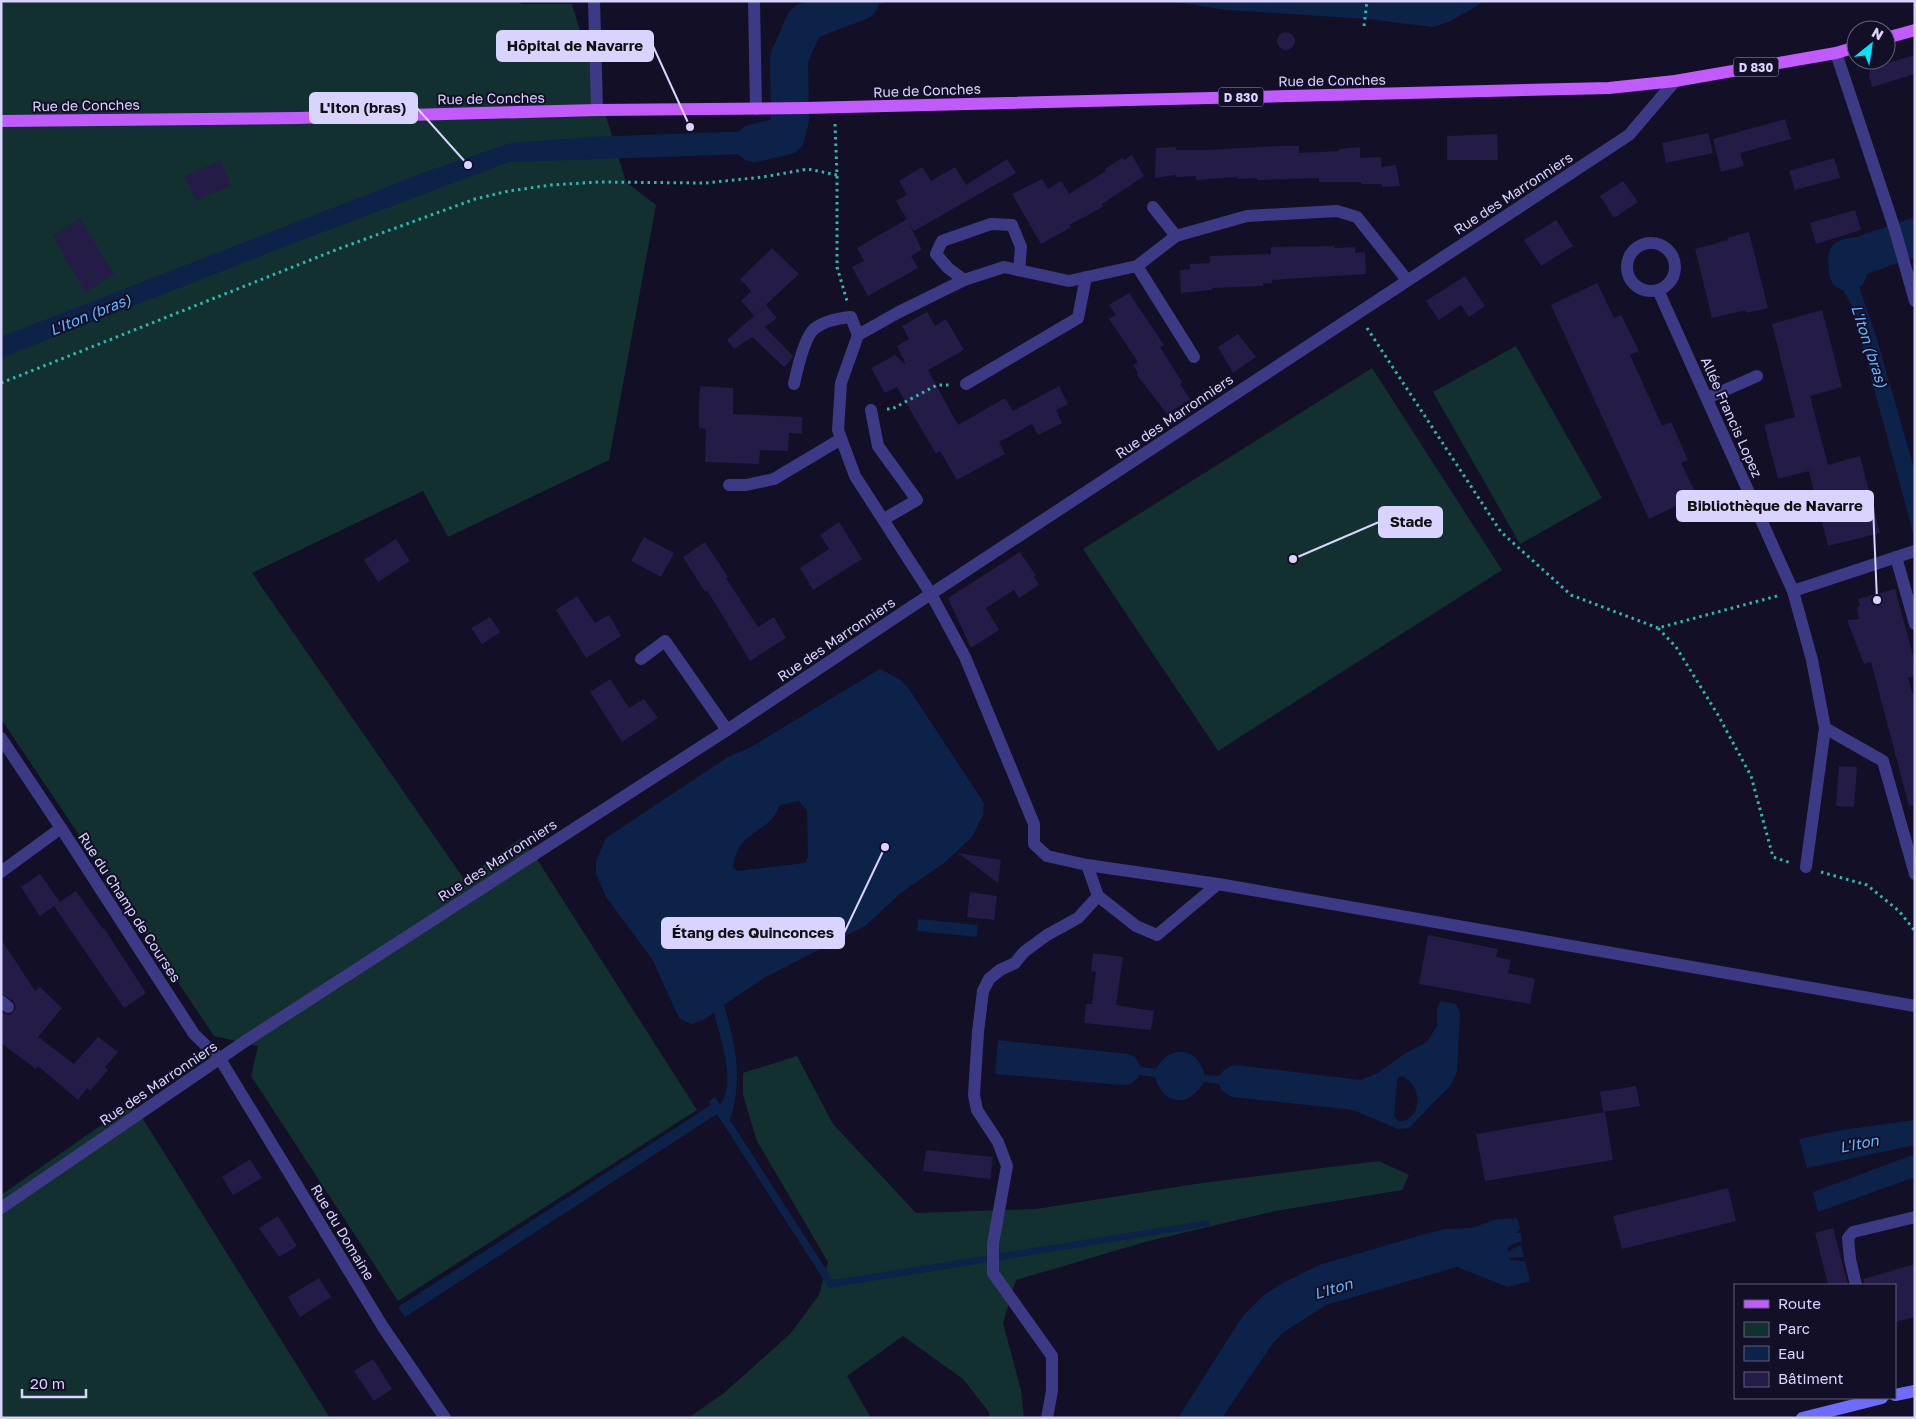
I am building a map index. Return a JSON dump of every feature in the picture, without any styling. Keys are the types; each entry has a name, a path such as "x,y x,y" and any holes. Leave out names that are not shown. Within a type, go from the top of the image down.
{"main road":[{"path":"1896,35 1915,30"},
{"name":"Rue de Conches","path":"1,121 297,118 597,110 834,108 1609,88 1675,81 1846,50"},
{"path":"1896,1395 1915,1391"},
{"path":"1802,1418 1831,1414 1879,1399"}],"street":[{"path":"594,1 597,110"},
{"path":"754,1 756,109"},
{"path":"1836,53 1895,230 1915,301"},
{"name":"Rue des Marronniers","path":"1,1208 220,1059 727,730 1629,134 1675,81"},
{"path":"1154,207 1176,236"},
{"path":"858,335 899,312 964,280 1004,267 1069,281 1138,266 1176,236 1248,216 1338,211 1357,217 1407,280"},
{"path":"964,280 948,268 936,254 942,241 991,224 1012,225 1021,247 1019,270"},
{"path":"1138,266 1194,357"},
{"path":"966,384 1078,318 1086,277"},
{"name":"Allée Francis Lopez","path":"1658,290 1793,591 1812,660 1825,728 1806,867"},
{"path":"794,384 801,354 814,330 836,319 851,316 858,335 841,382 838,430 841,439 856,476 932,594 966,657 1034,824 1034,844 1047,856 1086,865 1218,884 1915,1006"},
{"path":"1707,398 1757,376"},
{"path":"871,410 878,446 917,500 884,519"},
{"path":"729,484 746,485 774,479 841,439"},
{"path":"1793,591 1914,551"},
{"path":"1896,557 1915,624"},
{"path":"640,659 665,641 727,730"},
{"path":"1825,728 1883,761 1915,874"},
{"path":"1,738 61,828"},
{"name":"Rue du Champ de Courses","path":"1,872 61,828 194,1034 220,1059"},
{"path":"1086,865 1098,896 1136,926 1157,935 1218,884"},
{"path":"1048,1418 1052,1391 1052,1356 993,1273 993,1244 1007,1166 998,1142 977,1110 974,1095 978,1032 983,991 990,979 1000,970 1014,963 1024,952 1047,935 1078,918 1098,896"},
{"name":"Rue du Domaine","path":"220,1059 383,1327 445,1418"},
{"path":"1856,1284 1850,1259 1848,1238 1853,1232 1915,1217"}],"path":[{"path":"1364,26 1367,1"},
{"path":"834,108 837,175 837,268 843,283 851,316"},
{"path":"1,382 338,249 474,199 509,191 551,185 599,182 705,183 764,177 808,169 837,175"},
{"path":"1357,313 1501,532 1571,595 1658,628 1680,654 1718,715 1751,776 1774,857 1867,885 1899,911 1915,930"},
{"path":"871,410 892,409 937,385 966,384"},
{"path":"1658,628 1793,591"}],"green space":[{"path":"1,1 520,1 521,4 572,4 626,182 656,205 609,460 448,537 423,491 252,573 464,879 521,838 540,864 697,1110 398,1301 251,1076 258,1046 214,1036 1,719"},
{"path":"1516,346 1602,498 1520,544 1433,392"},
{"path":"1372,368 1502,570 1218,751 1083,549"},
{"path":"797,1056 833,1124 916,1213 1036,1209 1202,1183 1379,1161 1409,1175 1402,1190 1275,1211 1145,1242 1016,1280 1003,1323 1021,1390 1024,1418 990,1418 989,1412 963,1379 903,1336 847,1376 871,1418 688,1418 724,1393 791,1333 819,1295 828,1262 757,1141 743,1095 743,1073"},
{"path":"133,1103 330,1418 1,1418 1,1195"}],"water":[{"path":"824,1 889,1 843,16 811,34 805,41 801,52 800,87 780,88 779,67 794,21"},
{"path":"1167,1 1485,1 1451,21 1433,27 1366,19 1227,10"},
{"path":"798,118 801,134 783,153 509,162 278,249 1,358 1,337 425,172 511,143 590,137 777,130 778,119"},
{"path":"1882,242 1885,255 1852,266 1877,339 1915,472 1915,540 1851,304 1840,285 1842,268 1837,254"},
{"path":"880,669 901,680 909,689 984,803 983,815 972,837 944,863 902,892 865,926 764,978 724,1005 735,1049 737,1076 734,1105 730,1120 833,1280 1209,1220 1210,1226 829,1288 717,1114 405,1317 398,1307 711,1105 709,1101 715,1097 720,1105 725,1095 727,1072 726,1060 714,1013 703,1020 691,1024 679,1018 652,959 606,897 596,874 596,861 606,838 728,757 751,747","holes":["799,801 807,811 808,857 805,863 737,871 733,867 741,844 771,820 780,805"]},
{"path":"918,919 978,925 977,937 917,931"},
{"path":"1440,1001 1456,1004 1460,1013 1457,1072 1451,1085 1409,1128 1398,1129 1353,1110 1233,1097 1224,1092 1219,1084 1204,1082 1192,1096 1177,1100 1164,1094 1155,1077 1140,1075 1132,1083 1122,1085 995,1074 998,1040 1128,1054 1135,1057 1141,1067 1156,1069 1168,1055 1183,1052 1196,1058 1205,1075 1219,1076 1226,1069 1236,1065 1361,1080 1378,1073 1404,1054 1427,1042 1437,1026 1437,1009","holes":["1402,1076 1409,1081 1417,1093 1417,1107 1414,1114 1401,1122 1394,1117 1397,1081"]},
{"name":"L'Iton","path":"1915,1120 1915,1145 1807,1168 1799,1139 1841,1130"},
{"path":"1915,1154 1915,1177 1818,1212 1813,1192"},
{"name":"L'Iton","path":"1517,1218 1520,1229 1516,1233 1521,1233 1522,1241 1507,1248 1508,1251 1521,1245 1524,1257 1509,1258 1510,1260 1525,1261 1530,1281 1508,1287 1457,1267 1326,1305 1284,1332 1273,1343 1222,1418 1178,1418 1242,1317 1263,1296 1279,1285 1319,1265 1425,1234 1445,1229 1472,1228 1494,1220"}],"building":[{"path":"1282,32 1290,32 1295,37 1293,48 1282,50 1277,45 1277,37"},
{"path":"1915,55 1915,74 1872,87 1869,76 1870,70 1896,70 1896,60"},
{"path":"1785,119 1791,139 1740,153 1744,166 1721,172 1713,139"},
{"path":"1708,133 1713,153 1666,163 1662,143"},
{"path":"1497,134 1498,160 1447,160 1447,136"},
{"path":"1299,146 1299,153 1339,151 1339,149 1360,147 1360,158 1381,157 1382,167 1396,165 1400,186 1382,187 1382,184 1362,184 1361,182 1319,182 1319,178 1257,180 1257,178 1238,179 1238,177 1196,180 1196,176 1176,177 1176,175 1155,178 1156,148 1176,147 1176,150 1206,150"},
{"path":"1132,155 1144,176 1102,204 1103,207 1069,225 1071,227 1041,244 1012,194 1042,179 1048,189 1061,181 1069,194 1106,171 1105,169 1122,158 1124,160"},
{"path":"1834,158 1840,178 1795,190 1789,171"},
{"path":"1007,159 1016,173 914,231 909,223 922,250 911,256 918,268 868,296 852,267 864,261 857,248 907,219 896,201 907,195 899,181 922,167 931,181 955,167 966,185"},
{"path":"221,161 231,186 196,200 184,176"},
{"path":"1623,181 1638,202 1614,218 1600,196"},
{"path":"1855,210 1861,230 1816,244 1810,223"},
{"path":"80,219 114,274 85,292 53,236"},
{"path":"1556,220 1573,246 1541,266 1524,240"},
{"path":"1749,232 1768,308 1746,313 1746,310 1712,318 1695,249"},
{"path":"1334,246 1334,248 1355,247 1355,253 1365,252 1366,274 1272,280 1272,283 1263,283 1263,286 1212,288 1212,290 1181,293 1180,270 1190,269 1190,264 1210,263 1210,256 1271,254 1271,247"},
{"path":"772,248 799,274 754,316 741,301 751,291 740,279"},
{"path":"1465,276 1485,306 1469,317 1461,305 1439,320 1426,301"},
{"path":"1597,283 1614,318 1621,315 1639,351 1630,355 1662,426 1671,422 1688,460 1681,463 1697,496 1649,519 1551,305"},
{"path":"1129,293 1164,345 1160,347 1182,382 1180,384 1190,399 1167,414 1137,375 1138,373 1133,365 1138,362 1109,319 1116,315 1109,305"},
{"path":"766,305 777,318 765,327 793,356 784,367 752,337 734,349 727,340"},
{"path":"1822,310 1842,387 1810,396 1828,465 1860,456 1880,533 1828,546 1809,471 1778,479 1764,425 1795,417 1772,324"},
{"path":"927,312 935,326 946,319 964,350 928,370 958,425 1005,398 1013,411 1059,386 1068,404 1056,410 1062,423 1038,435 1032,424 999,442 1005,454 957,480 940,451 936,454 897,387 885,393 871,368 895,355 906,365 897,346 909,339 902,326"},
{"path":"1238,334 1256,357 1233,373 1218,347"},
{"path":"700,386 733,388 733,414 802,417 802,434 789,433 788,451 760,450 759,464 705,462 706,429 699,428"},
{"path":"839,522 862,559 813,590 800,568 829,549 820,535"},
{"path":"644,537 674,553 661,577 631,561"},
{"path":"396,539 410,561 378,582 364,560"},
{"path":"705,542 758,627 774,617 786,638 750,661 707,590 705,592 683,557"},
{"path":"1020,552 1036,576 1034,577 1039,585 1019,598 1014,590 986,608 999,630 971,648 948,598"},
{"path":"1895,589 1915,663 1915,676 1908,678 1915,702 1915,805 1909,806 1871,662 1864,664 1847,620 1859,619 1857,607 1860,606 1858,599"},
{"path":"577,596 595,623 609,615 621,636 586,658 556,610"},
{"path":"490,617 500,632 482,644 471,628"},
{"path":"610,679 629,708 644,699 658,718 622,742 590,692"},
{"path":"1839,766 1857,767 1854,807 1836,806"},
{"path":"958,853 1001,860 998,883"},
{"path":"40,874 60,902 40,916 21,887"},
{"path":"76,891 104,928 146,993 124,1008 54,906"},
{"path":"970,892 997,896 994,920 967,917"},
{"path":"1428,935 1498,949 1496,957 1511,960 1508,973 1535,979 1530,1004 1419,984"},
{"path":"1,939 35,991 40,987 62,1008 38,1037 74,1064 98,1037 118,1052 105,1067 108,1070 90,1091 87,1088 78,1100 38,1066 36,1069 1,1043 1,1012 10,1015 16,1008 13,1001 1,993"},
{"path":"1093,953 1123,957 1116,1005 1154,1011 1151,1030 1084,1023 1086,1004 1092,1004 1096,972 1091,971"},
{"path":"1636,1086 1640,1106 1603,1112 1600,1092"},
{"path":"1605,1112 1613,1160 1485,1181 1476,1134"},
{"path":"926,1150 993,1157 990,1179 923,1171"},
{"path":"250,1159 262,1178 233,1195 222,1177"},
{"path":"1728,1188 1736,1221 1622,1249 1613,1216"},
{"path":"278,1216 297,1246 279,1257 259,1228"},
{"path":"1833,1228 1848,1284 1828,1284 1815,1233"},
{"path":"1915,1264 1915,1317 1896,1322 1896,1284 1864,1284 1863,1279"},
{"path":"319,1278 331,1297 300,1317 288,1297"},
{"path":"373,1359 392,1389 374,1401 354,1371"}],"waterway":[{"name":"L'Iton (bras)","path":"754,143 786,136 790,119 789,58 805,22 860,1"},
{"name":"L'Iton (bras)","path":"1848,272 1847,258 1863,255 1915,237"}],"place":[{"name":"Hôpital de Navarre","path":"690,127"},
{"name":"L'Iton (bras)","path":"468,165"},
{"name":"Stade","path":"1293,559"},
{"name":"Bibliothèque de Navarre","path":"1877,600"},
{"name":"Étang des Quinconces","path":"885,847"}]}
